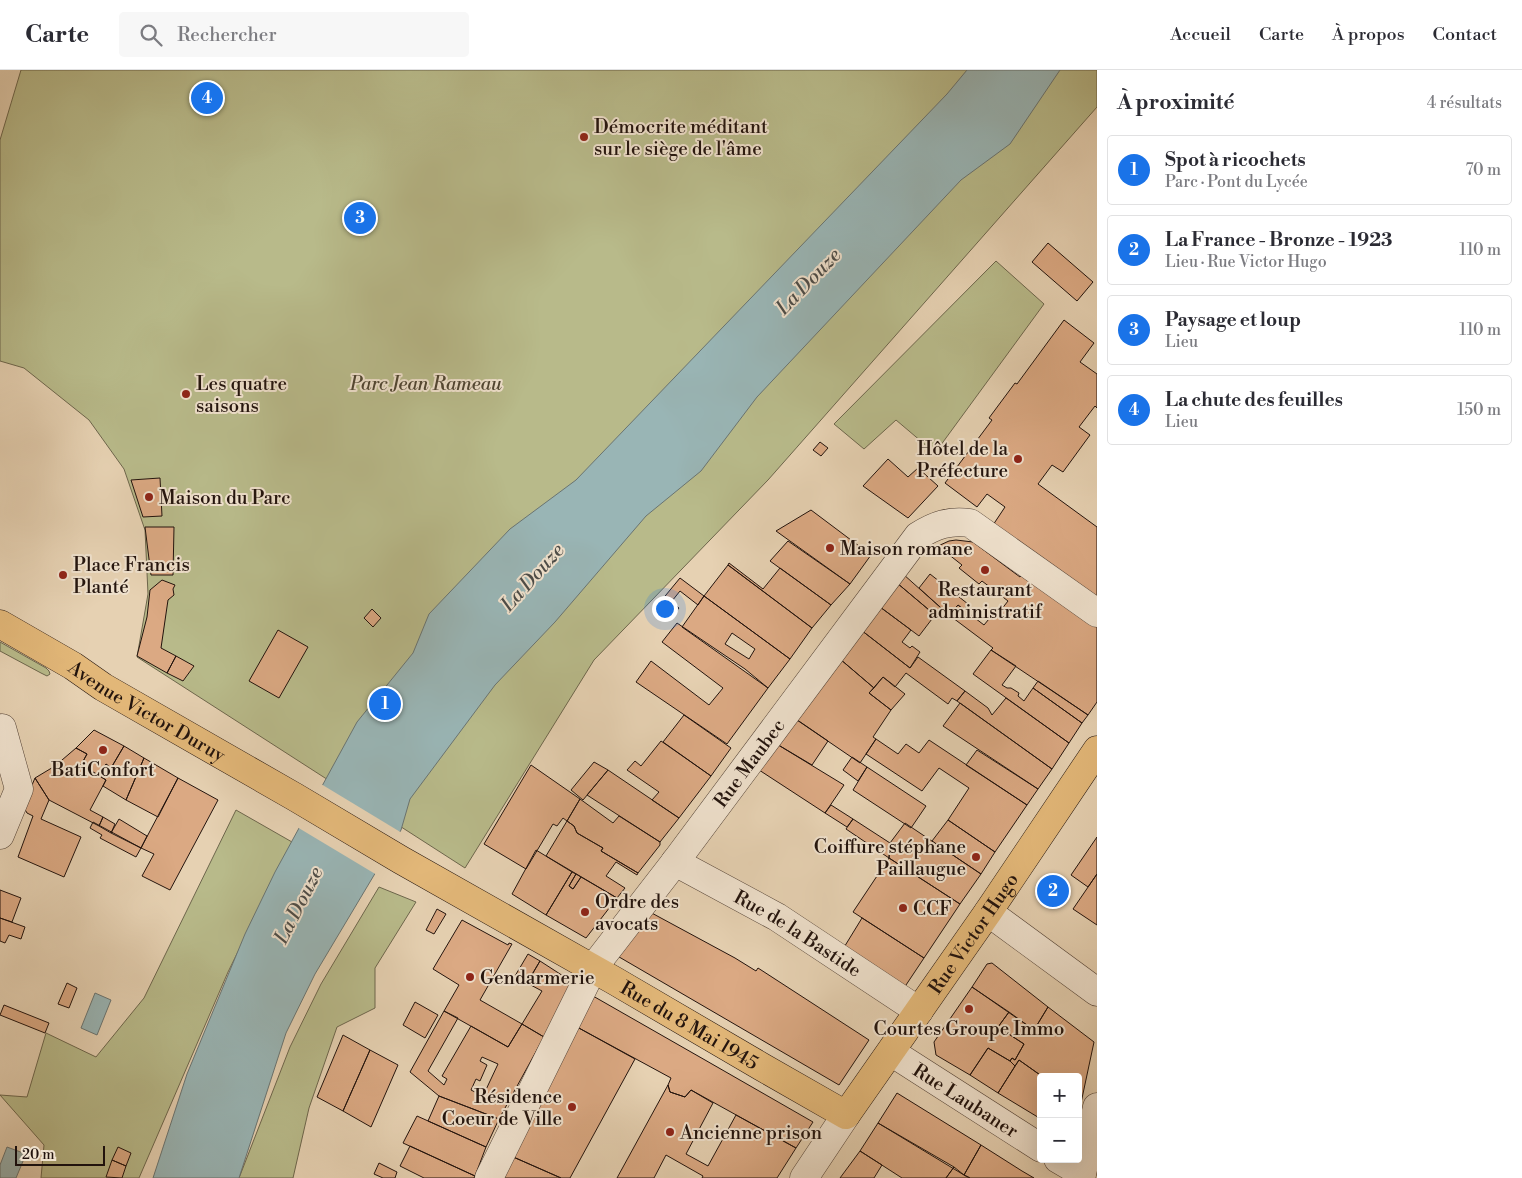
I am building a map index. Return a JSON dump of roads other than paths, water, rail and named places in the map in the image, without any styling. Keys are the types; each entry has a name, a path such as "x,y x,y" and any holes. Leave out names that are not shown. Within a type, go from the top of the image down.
{"main road":[{"name":"Avenue Victor Duruy","path":"0,624 73,666 111,692 401,860"},
{"name":"Rue Victor Hugo","path":"846,1115 988,912 1097,750"},
{"name":"Rue du 8 Mai 1945","path":"401,860 594,968 846,1115"}],"street":[{"name":"Rue Maubec","path":"489,1178 594,968 918,536 930,528 957,521 970,523 1097,613"},
{"path":"0,835 18,789 2,728"},
{"name":"Rue de la Bastide","path":"675,862 777,916 919,1011"},
{"path":"988,912 1097,992"},
{"name":"Rue Laubaner","path":"891,1052 1037,1145"},
{"path":"1064,1163 1082,1175 1097,1106"},
{"path":"804,1178 846,1115"}],"water":[{"name":"La Douze","path":"967,70 1060,70 1010,144 961,180 757,397 701,471 646,516 555,622 495,685 410,799 401,830 315,974 286,1033 239,1178 153,1178 187,1074 245,934 275,872 357,722 413,653 429,614 510,529 576,480 947,94"},
{"path":"95,993 111,1000 97,1035 81,1028"},
{"path":"7,1147 26,1154 16,1178 0,1178 0,1165"}],"place":[{"name":"La chute des feuilles","path":"207,98"},
{"name":"Démocrite méditant sur le siège de l'âme","path":"584,137"},
{"name":"Paysage et loup","path":"360,218"},
{"name":"Les quatre saisons","path":"186,394"},
{"name":"Hôtel de la Préfecture","path":"1018,459"},
{"name":"Maison du Parc","path":"149,497"},
{"name":"Maison romane","path":"830,548"},
{"name":"Restaurant administratif","path":"985,570"},
{"name":"Place Francis Planté","path":"63,575"},
{"name":"Spot à ricochets","path":"385,704"},
{"name":"BatiConfort","path":"103,750"},
{"name":"Coiffure stéphane Paillaugue","path":"976,857"},
{"name":"La France - Bronze - 1923","path":"1053,891"},
{"name":"CCF","path":"903,908"},
{"name":"Ordre des avocats","path":"585,912"},
{"name":"Gendarmerie","path":"470,977"},
{"name":"Courtes Groupe Immo","path":"969,1009"},
{"name":"Résidence Coeur de Ville","path":"572,1107"},
{"name":"Ancienne prison","path":"670,1132"}],"park label":[{"name":"Parc Jean Rameau","path":"426,383"}]}
